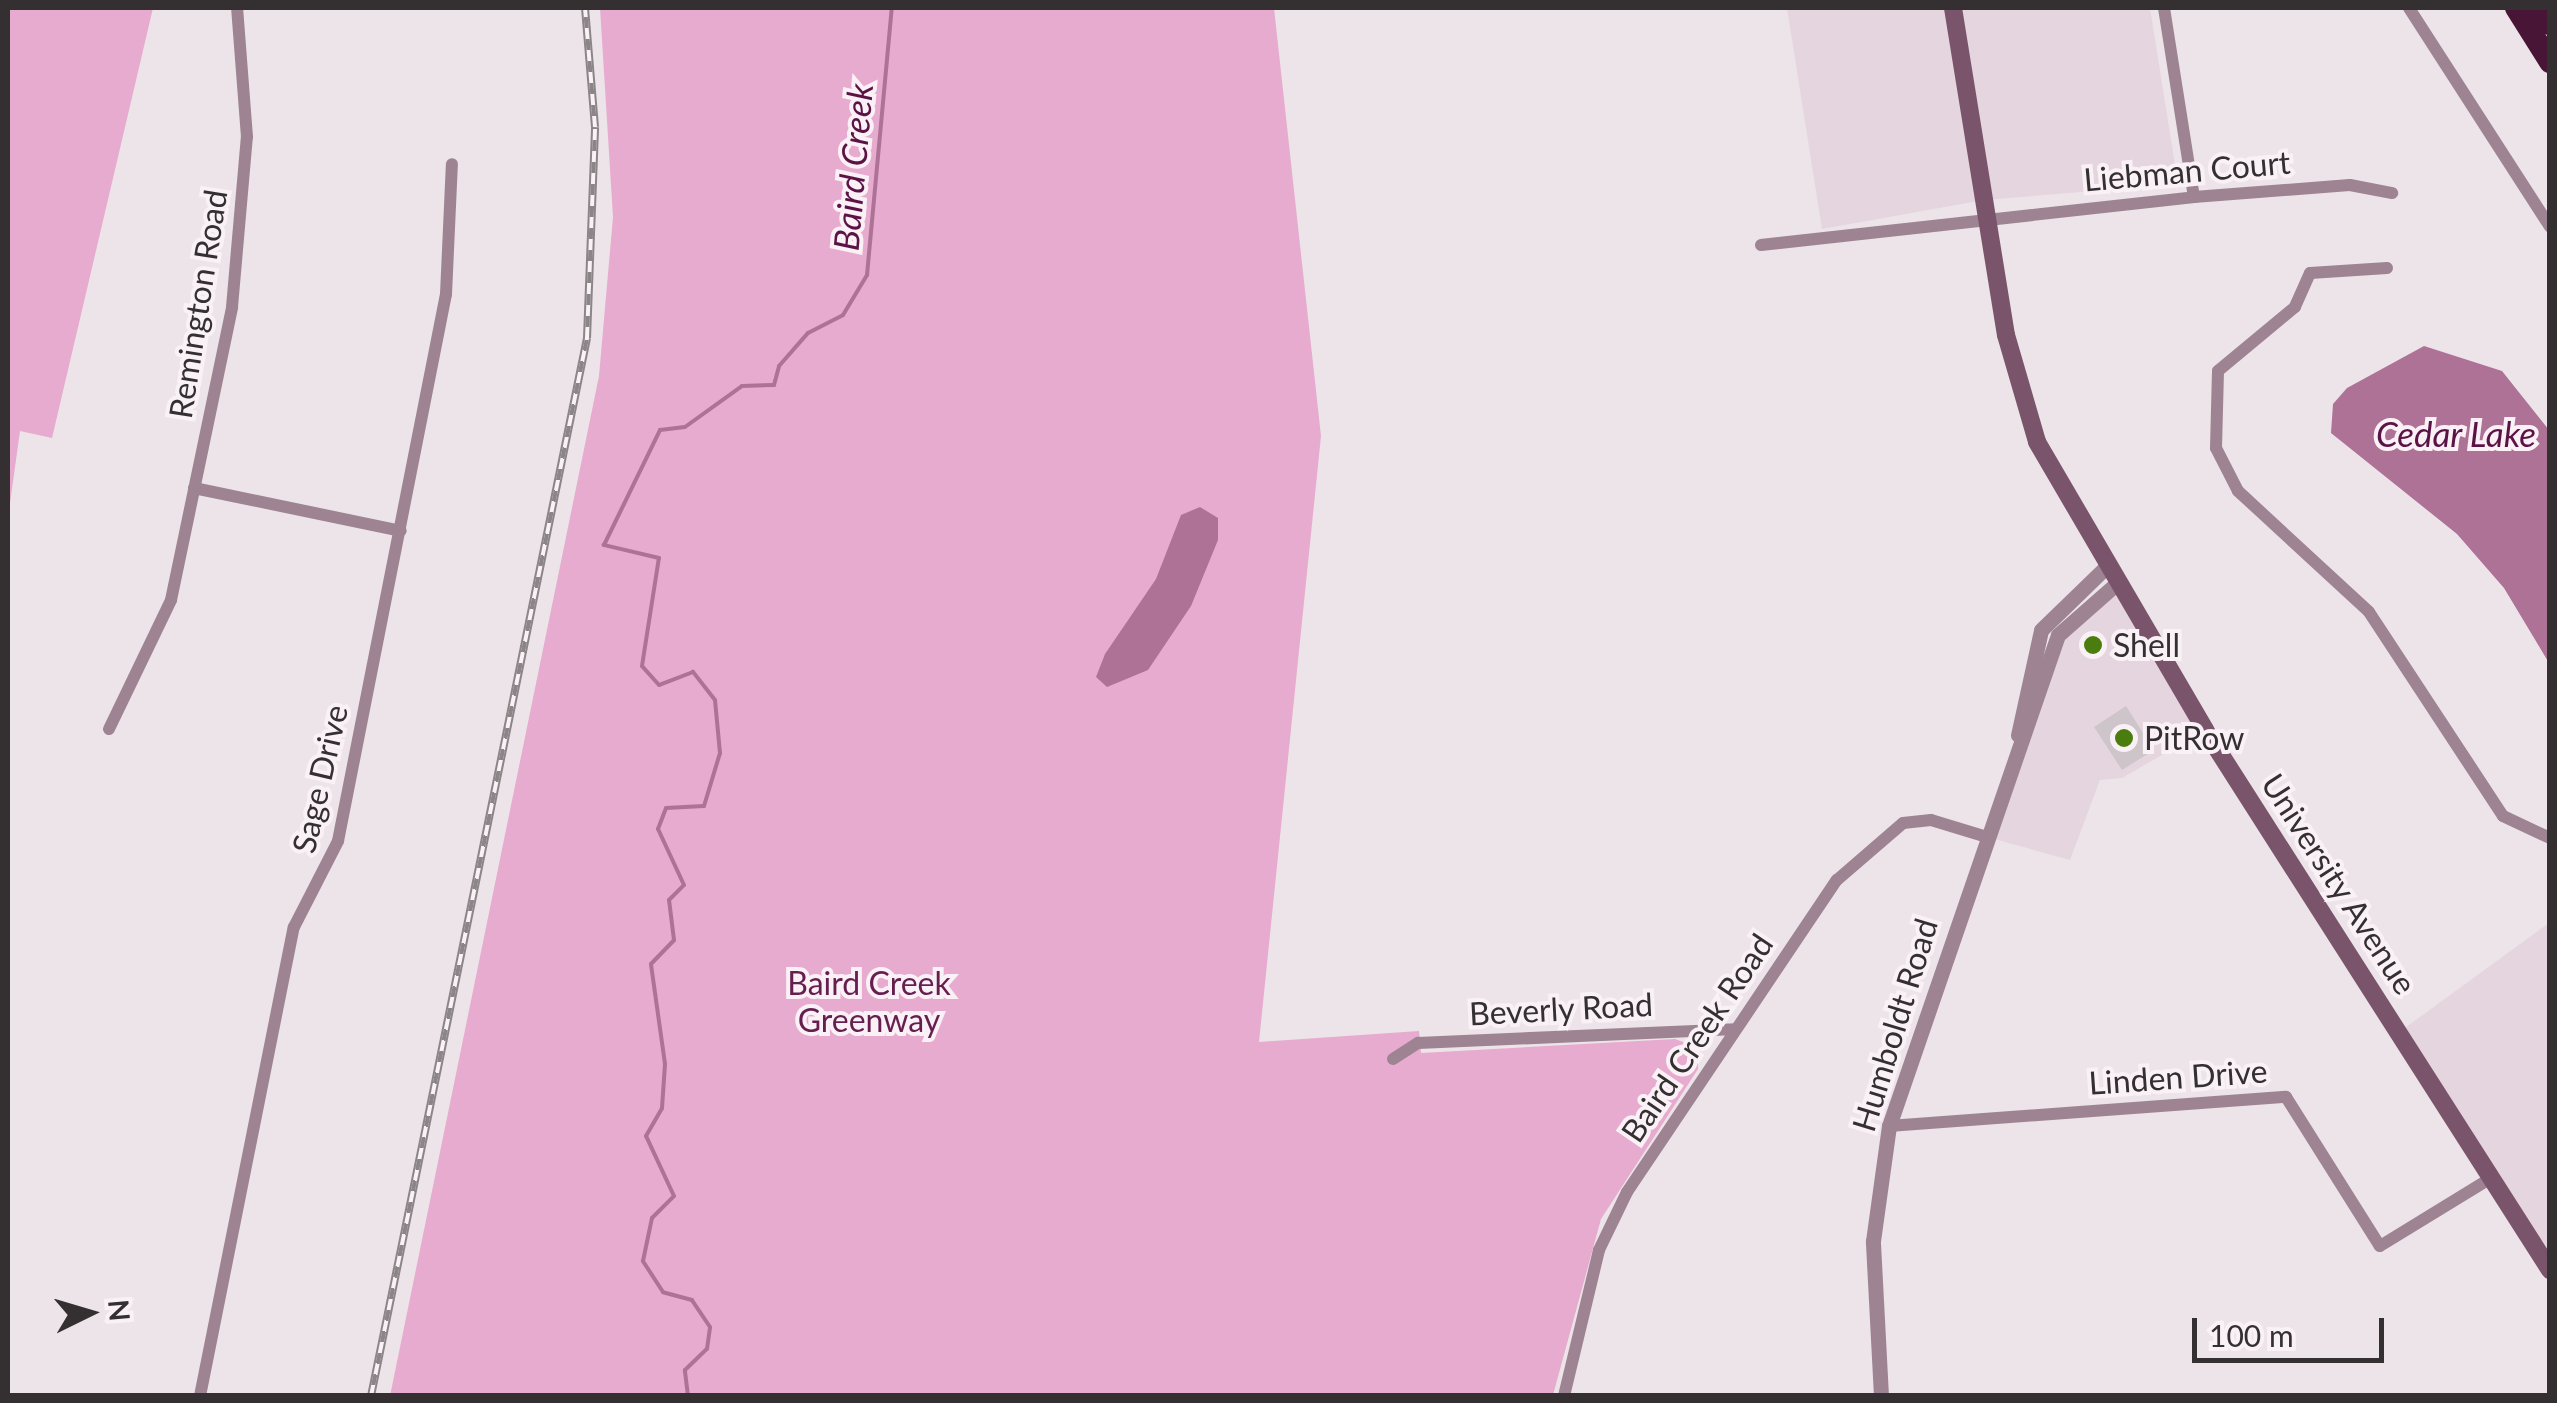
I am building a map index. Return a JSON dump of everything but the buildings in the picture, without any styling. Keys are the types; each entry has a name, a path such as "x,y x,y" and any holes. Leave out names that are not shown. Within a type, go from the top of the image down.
{"highway":[{"path":"2516,8 2550,62"},
{"path":"2537,8 2550,24"}],"main road":[{"name":"University Avenue","path":"1954,8 2006,335 2038,442 2106,566 2550,1270"}],"street":[{"name":"Remington Road","path":"109,729 170,600 245,226 237,8"},
{"path":"2164,8 2194,197"},
{"path":"2409,8 2550,227"},
{"name":"Sage Drive","path":"200,1396 294,927 338,841 448,278 452,164"},
{"name":"Liebman Court","path":"1761,245 1986,214 2350,186 2392,193"},
{"path":"2388,268 2310,273 2295,307 2218,371 2216,448 2238,491 2368,612 2503,816 2550,838"},
{"path":"194,488 401,531"},
{"name":"Humboldt Road","path":"2018,740 2041,630 2106,566"},
{"name":"Humboldt Road","path":"1881,1396 1874,1241 1889,1126 1984,836 2064,625 2117,583"},
{"name":"Baird Creek Road","path":"1564,1396 1611,1223 1736,1029 1876,839 1916,820 1984,836"},
{"name":"Beverly Road","path":"1392,1060 1418,1043 1736,1029"},
{"name":"Linden Drive","path":"1889,1126 2286,1097 2380,1246 2491,1178"}],"shaded area":[{"path":"1787,8 2150,8 2178,184 1984,200 1822,229"},
{"path":"2117,583 2205,730 2122,778 2100,780 2070,860 1984,836 2054,644"},
{"path":"2549,923 2550,1262 2398,1033"}],"green space":[{"path":"8,8 153,8 52,438 20,431 8,518"},
{"name":"Baird Creek Greenway","path":"600,8 1274,8 1321,436 1259,1042 1419,1031 1421,1053 1675,1039 1697,1047 1698,1069 1601,1219 1553,1395 390,1396 599,376 613,217"}],"water":[{"name":"Cedar Lake","path":"2424,346 2502,371 2549,430 2549,663 2504,588 2457,534 2331,433 2333,404 2347,388"},
{"path":"1200,507 1218,518 1218,540 1191,606 1148,670 1107,687 1096,677 1105,654 1156,579 1181,515"}],"waterway":[{"name":"Baird Creek","path":"688,1396 685,1370 707,1349 710,1327 692,1300 663,1292 643,1261 652,1218 674,1196 646,1136 662,1108 665,1064 651,964 674,940 669,900 684,885 658,829 666,808 704,806 720,753 715,700 693,672 659,685 642,666 659,558 604,545 660,430 685,427 742,386 774,385 779,366 808,333 843,315 867,275 892,8"}],"railway":[{"path":"371,1396 587,338 595,127 585,8"}],"place":[{"name":"Shell","path":"2093,645"},
{"name":"PitRow","path":"2124,738"}]}
